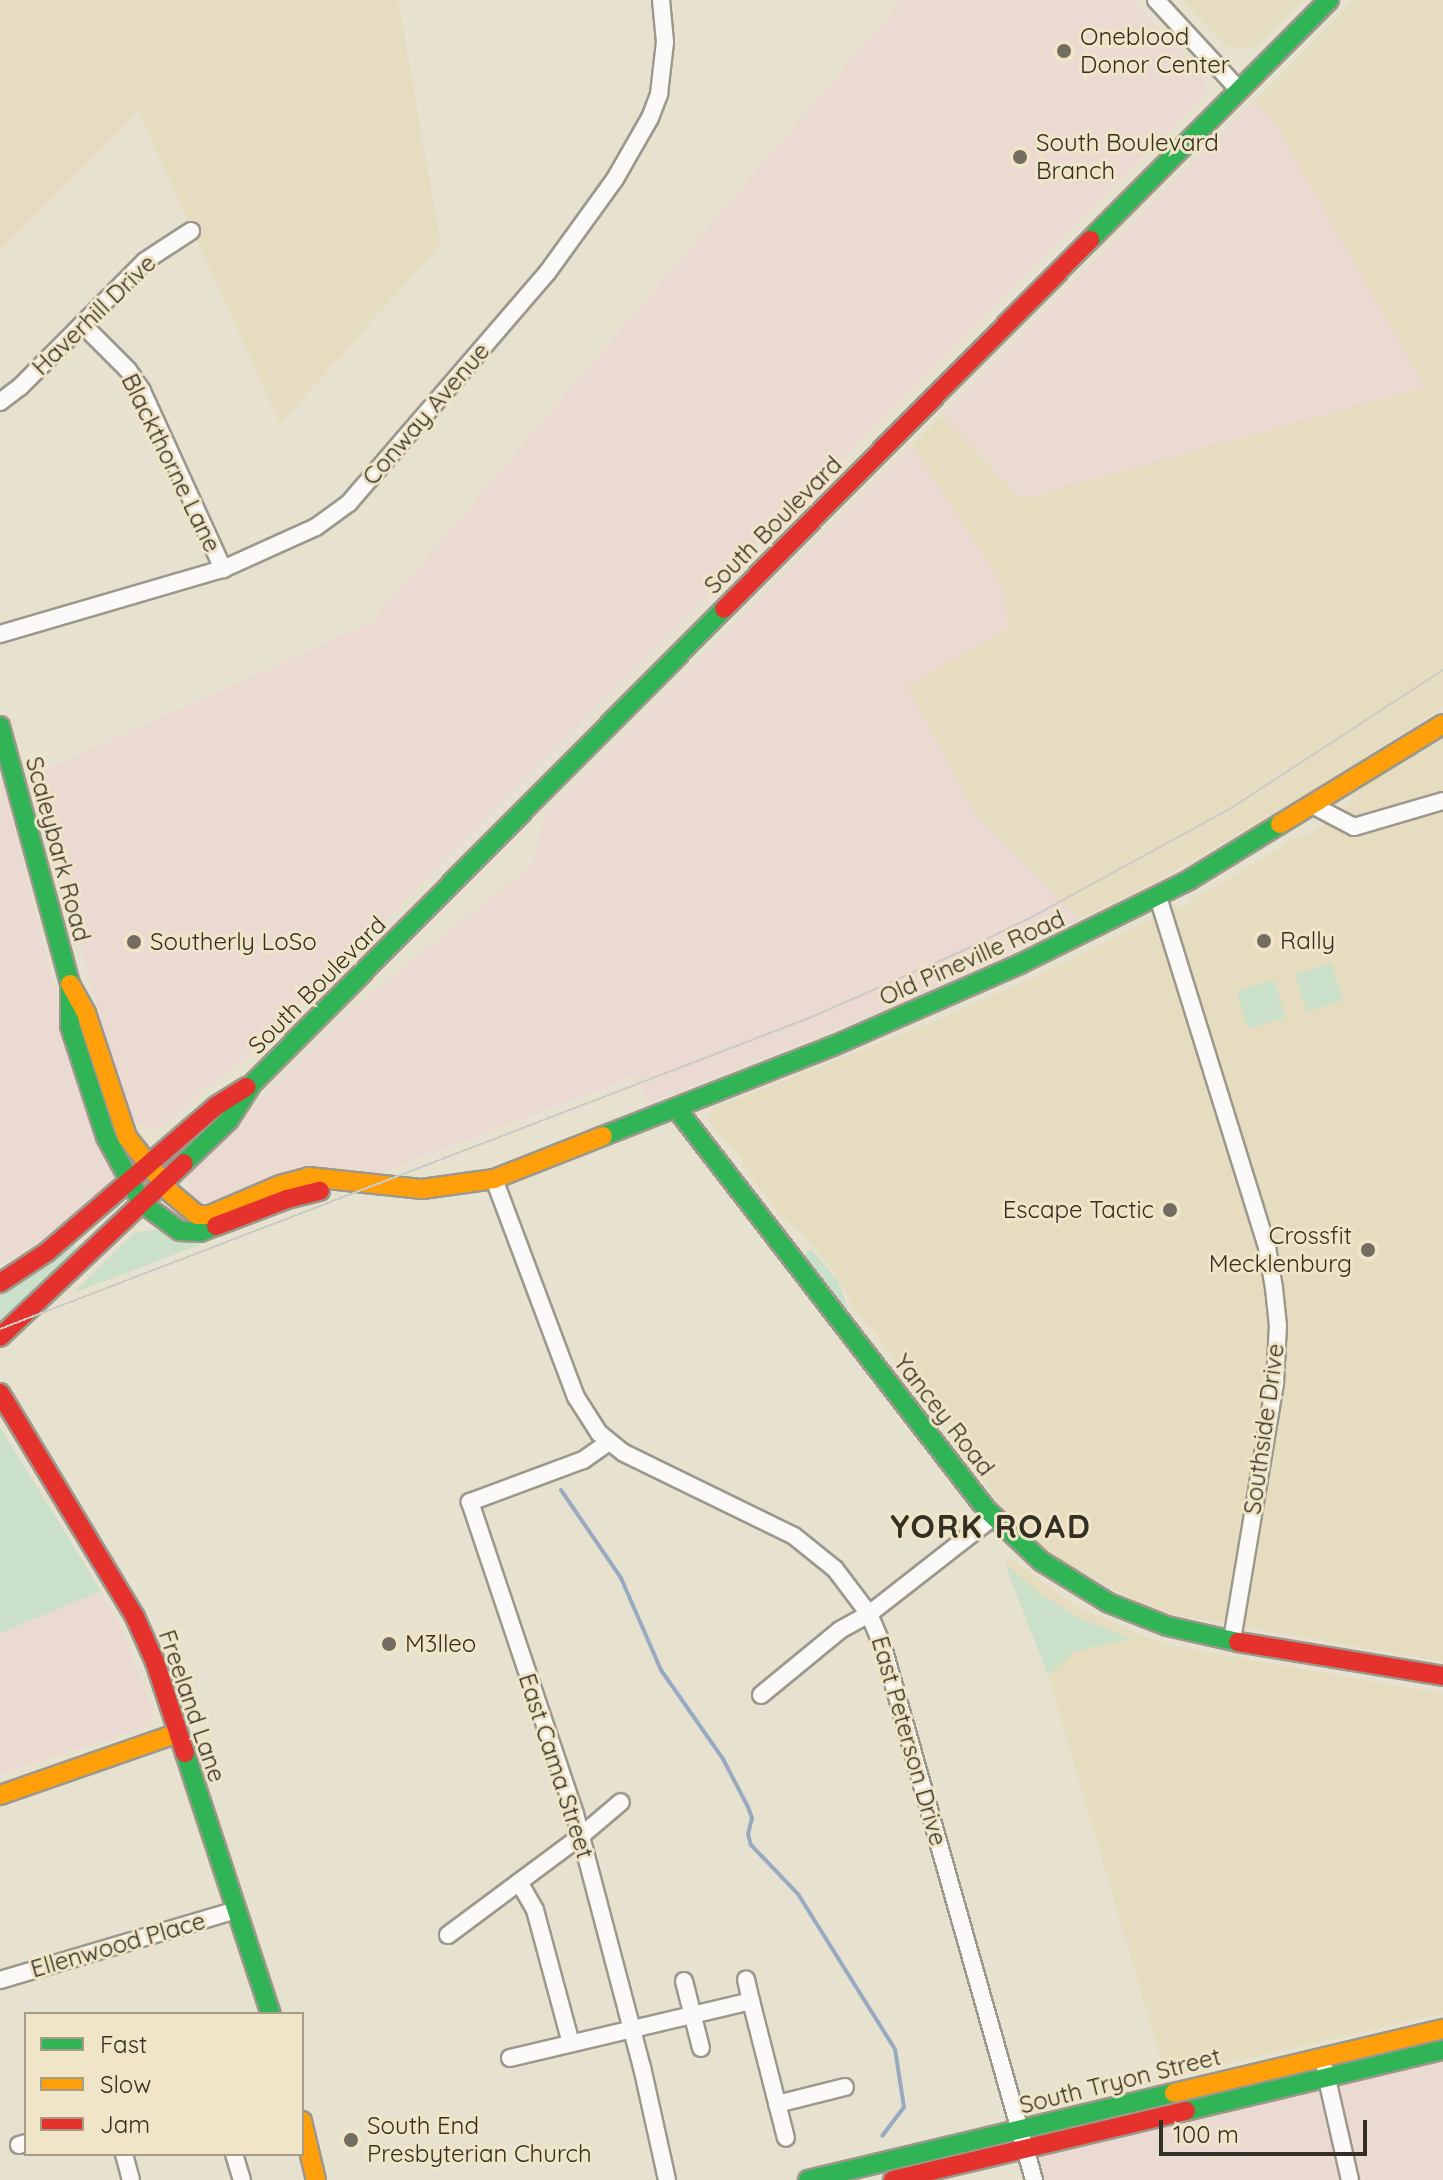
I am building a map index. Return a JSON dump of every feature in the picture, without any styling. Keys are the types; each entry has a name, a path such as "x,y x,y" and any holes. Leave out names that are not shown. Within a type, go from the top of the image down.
{"street":[{"name":"Conway Avenue","path":"0,634 223,569 316,527 349,503 585,224 629,156 659,94 665,42 661,0"},
{"path":"1156,0 1239,90"},
{"name":"South Boulevard","path":"0,1337 229,1120 252,1084 1329,0"},
{"name":"Haverhill Drive","path":"0,402 20,387 145,261 191,231"},
{"name":"Blackthorne Lane","path":"83,325 128,370 142,391 223,569"},
{"name":"Old Pineville Road","path":"163,1184 183,1206 197,1215 210,1215 280,1185 309,1177 422,1189 494,1179 963,991 1158,897 1314,806 1443,724"},
{"name":"Scaleybark Road","path":"0,726 70,984 86,1013 127,1137 163,1184"},
{"path":"1314,806 1354,827 1443,801"},
{"name":"Southside Drive","path":"1158,897 1267,1248 1278,1325 1275,1383 1232,1641"},
{"name":"Scaleybark Road","path":"70,984 70,1026 106,1137 142,1203"},
{"name":"South Boulevard","path":"0,1283 47,1252 216,1106 252,1084"},
{"name":"Yancey Road","path":"676,1108 993,1517 1041,1561 1109,1603 1167,1626 1232,1641 1443,1676"},
{"name":"Old Pineville Road","path":"142,1203 180,1231 200,1232 307,1193 357,1192 408,1200 446,1200 477,1193 494,1179"},
{"name":"East Peterson Drive","path":"494,1179 576,1397 586,1416 609,1442 794,1536 835,1569 869,1614 895,1686 1034,2180"},
{"name":"Freeland Lane","path":"0,1393 135,1617 155,1662 270,2012"},
{"name":"East Cama Street","path":"609,1442 583,1460 470,1502 581,1836 632,2029 667,2180"},
{"path":"761,1695 840,1630 869,1614 993,1517"},
{"path":"0,1795 178,1733"},
{"path":"448,1935 581,1836 621,1802"},
{"path":"519,1882 535,1910 571,2043"},
{"name":"Ellenwood Place","path":"0,1980 236,1910"},
{"path":"746,1980 786,2138"},
{"path":"684,1981 701,2048"},
{"path":"510,2058 751,2001"},
{"name":"South Tryon Street","path":"893,2180 1021,2139 1322,2056 1443,2029"},
{"name":"South Tryon Street","path":"808,2180 1327,2077 1443,2050"},
{"path":"1322,2056 1350,2180"},
{"path":"777,2104 845,2087"},
{"path":"304,2129 316,2180"},
{"path":"125,2156 131,2180"},
{"path":"235,2156 242,2180"}],"shaded area":[{"path":"0,0 398,0 441,244 280,424 138,111 0,249"},
{"path":"902,0 1133,0 1205,79 1207,93 322,984 236,1064 164,1124 154,1130 133,1124 127,1115 34,775 371,623"},
{"path":"1183,0 1302,0 1256,46 1243,49 1224,45"},
{"path":"1354,0 1443,0 1443,708 1305,795 1152,884 1080,919 977,816 907,686 1008,628 1004,588 912,445 941,416 1022,499 1425,387 1274,122 1254,101"},
{"path":"1254,101 1274,122 1426,387 1022,499 941,416"},
{"path":"912,445 1004,588 1008,629 907,686 977,816 1080,919 947,985 649,1104 635,1076 377,1174 210,1204 197,1202 188,1193 186,1175 352,1008 532,866 544,815"},
{"path":"1443,736 1443,1662 1172,1614 1135,1601 1060,1560 1031,1537 996,1499 876,1334 851,1307 848,1294 827,1263 801,1233 779,1215 742,1165 742,1159 709,1122 709,1111 945,1017 1058,966 1176,906 1184,908 1191,900 1282,847 1290,838 1308,836 1349,806 1352,794"},
{"path":"1,774 68,1042 115,1175 110,1188 57,1232 0,1265"},
{"path":"0,1428 120,1625 153,1711 152,1719 143,1728 0,1774"},
{"path":"1010,1557 1075,1606 1149,1638 1178,1647 1443,1694 1443,2013 1166,2078 1048,1675 1005,1564"},
{"path":"1443,2061 1443,2180 1042,2180 1034,2156"}],"green space":[{"path":"1331,963 1343,1000 1307,1012 1295,975"},
{"path":"1274,980 1285,1017 1248,1029 1237,991"},
{"path":"252,1219 256,1223 74,1293 135,1232"},
{"path":"73,1243 77,1248 7,1320 0,1322 0,1293"},
{"path":"811,1249 838,1281 848,1308 841,1307 803,1257"},
{"path":"0,1427 101,1591 0,1633"},
{"path":"1005,1564 1042,1595 1079,1618 1132,1639 1076,1651 1048,1675"}],"waterway":[{"path":"561,1490 621,1578 661,1670 723,1759 752,1818 748,1834 751,1845 798,1894 895,2049 904,2107 882,2136"}],"tram line":[{"path":"0,1329 809,1018 962,951 1034,916 1228,810 1443,670"}],"traffic: fast":[{"path":"1090,240 1329,0"},
{"path":"184,1163 229,1120 252,1084 724,609"},
{"path":"0,726 70,984 70,1026 106,1137 142,1203 180,1231 200,1232 216,1226"},
{"path":"603,1136 833,1046 1020,964 1189,880 1280,824"},
{"path":"676,1108 986,1509 1041,1561 1109,1603 1167,1626 1238,1642"},
{"path":"185,1753 270,2012"},
{"path":"1186,2111 1443,2050"},
{"path":"808,2180 1174,2093"}],"traffic: slow":[{"path":"1280,824 1443,724"},
{"path":"70,984 86,1013 127,1137 171,1193 197,1215 210,1215 280,1185 309,1177 422,1189 494,1179 603,1136"},
{"path":"0,1795 178,1733"},
{"path":"1174,2093 1443,2029"},
{"path":"304,2129 316,2180"}],"traffic: jam":[{"path":"724,609 1090,240"},
{"path":"0,1283 47,1252 216,1106 247,1087"},
{"path":"0,1337 184,1163"},
{"path":"216,1226 287,1199 320,1191"},
{"path":"0,1393 135,1617 155,1662 185,1753"},
{"path":"1238,1642 1443,1676"},
{"path":"893,2180 1186,2111"}],"place":[{"name":"Oneblood Donor Center","path":"1064,51"},
{"name":"South Boulevard Branch","path":"1020,157"},
{"name":"Rally","path":"1264,941"},
{"name":"Southerly LoSo","path":"134,942"},
{"name":"Escape Tactic","path":"1170,1210"},
{"name":"Crossfit Mecklenburg","path":"1368,1250"},
{"name":"M3lleo","path":"389,1644"},
{"name":"South End Presbyterian Church","path":"351,2140"}],"district":[{"name":"YORK ROAD","path":"991,1526"}]}
